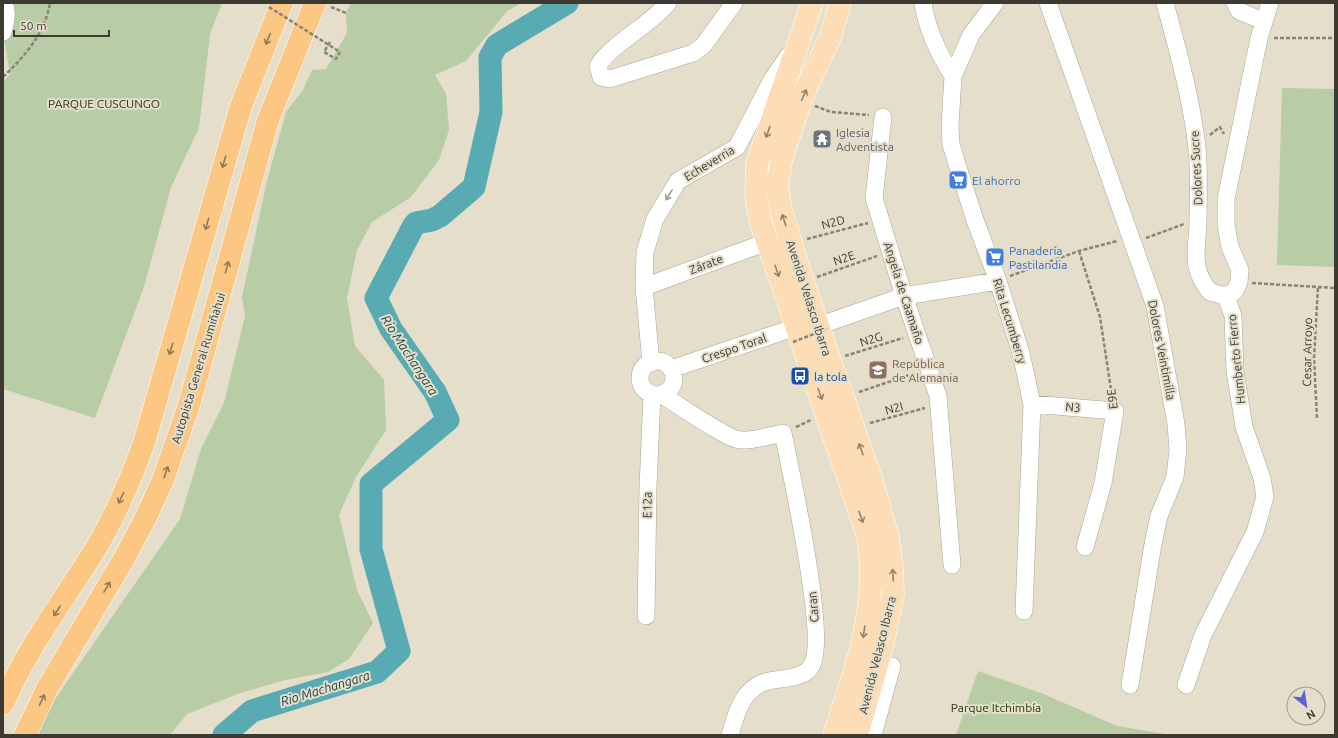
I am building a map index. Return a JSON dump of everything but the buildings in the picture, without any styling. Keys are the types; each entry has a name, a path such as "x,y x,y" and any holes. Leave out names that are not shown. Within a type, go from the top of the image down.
{"highway":[{"name":"Autopista General Rumiñahui","path":"25,735 48,688 136,537 163,480 189,405 268,120 322,4"},
{"path":"3,704 33,647 97,546 130,479 148,430 241,106 275,5"}],"main road":[{"name":"Avenida Velasco Ibarra","path":"812,3 757,164 756,196 760,220 768,242 794,334 827,413 867,534 871,552 870,593 863,639 834,735"},
{"name":"Avenida Velasco Ibarra","path":"840,3 831,35 801,100 782,157 777,186 781,210 803,282 823,328 830,361 872,481 888,537 894,595 882,648 857,735"}],"street":[{"path":"3,32 7,18 7,9 4,3"},
{"path":"668,3 641,28 603,58 598,66 601,76 610,79 693,53 703,46 734,3"},
{"path":"923,3 925,18 937,51 953,76"},
{"name":"Rita Lecumberry","path":"995,3 971,35 953,76 950,126 952,144 975,220 998,281 1021,353 1032,404 1024,610"},
{"name":"Dolores Veintimilla","path":"1048,3 1156,306 1176,424 1178,449 1175,477 1160,516 1153,544 1130,684"},
{"name":"Dolores Sucre","path":"1165,3 1187,84 1195,130 1198,219 1196,263 1198,274 1210,292 1226,296"},
{"path":"1235,3 1239,11 1263,20"},
{"path":"1226,296 1235,291 1239,282 1239,267 1230,247 1226,225 1226,199 1263,20 1270,3"},
{"name":"Echeverria","path":"651,363 644,287 645,252 655,219 678,182 737,147 773,78 799,42"},
{"name":"Angela de Caamaño","path":"883,117 874,198 904,296 938,396 952,565"},
{"name":"Zárate","path":"644,287 768,242"},
{"path":"823,328 904,296 998,281"},
{"name":"Humberto Fierro","path":"1186,685 1203,635 1255,532 1265,497 1262,478 1244,427 1236,371 1233,316 1226,296"},
{"name":"Crespo Toral","path":"671,369 794,334"},
{"path":"657,395 671,388 674,379 671,369 662,362 651,363 642,371 641,382 647,392 657,395 738,440 755,439 782,432"},
{"name":"E12a","path":"646,616 648,488 657,395"},
{"name":"N3","path":"1032,404 1115,411"},
{"name":"E9E","path":"1085,547 1103,483 1115,411"},
{"name":"Caran","path":"730,735 740,706 748,691 762,683 801,676 811,668 816,655 813,600 805,543 782,432"},
{"path":"873,735 892,666"}],"path":[{"path":"3,77 30,48 45,22 50,3"},
{"path":"322,4 346,13"},
{"path":"275,5 340,52 336,59 324,52 330,42"},
{"path":"1259,38 1335,38"},
{"path":"801,100 831,112 883,117"},
{"path":"1195,130 1202,121 1211,135 1220,127 1236,152"},
{"name":"N2D","path":"791,243 881,219"},
{"path":"998,281 1079,251 1133,239 1198,219"},
{"name":"N2E","path":"803,282 891,251"},
{"name":"E9E","path":"1079,251 1100,317 1115,411"},
{"path":"1239,282 1335,288"},
{"name":"Cesar Arroyo","path":"1317,418 1314,358 1318,287"},
{"path":"794,334 823,328"},
{"name":"N2G","path":"830,361 917,334"},
{"path":"842,397 929,369"},
{"name":"N2I","path":"853,428 939,405"},
{"path":"782,432 827,413"}],"green space":[{"name":"PARQUE CUSCUNGO","path":"3,3 222,3 210,34 199,128 171,187 144,287 95,418 3,389 3,81 10,75 3,31"},
{"path":"351,3 521,3 507,11 466,61 435,75 446,94 449,130 439,160 411,197 372,222 357,250 347,298 355,346 384,380 386,430 356,477 339,515 357,590 373,623 349,659 328,672 285,680 240,693 187,714 170,735 36,735 44,715 180,519 201,449 224,403 245,316 242,297 267,181 286,112 303,90 312,70 326,69 347,33 346,13"},
{"path":"1282,88 1335,89 1335,267 1277,265"},
{"name":"Parque Itchimbía","path":"978,671 1041,693 1117,726 1171,735 956,735"}],"waterway":[{"name":"Rio Machangara","path":"224,735 252,711 377,672 399,651 371,549 371,484 448,420 435,392 391,329 376,298 416,223 432,220 440,216 474,187 491,112 490,57 497,45 567,3"}],"place":[{"name":"Iglesia Adventista","path":"822,139"},
{"name":"El ahorro","path":"958,180"},
{"name":"Panadería Pastilandia","path":"995,257"},
{"name":"República de Alemania","path":"878,370"},
{"name":"la tola","path":"800,376"}]}
